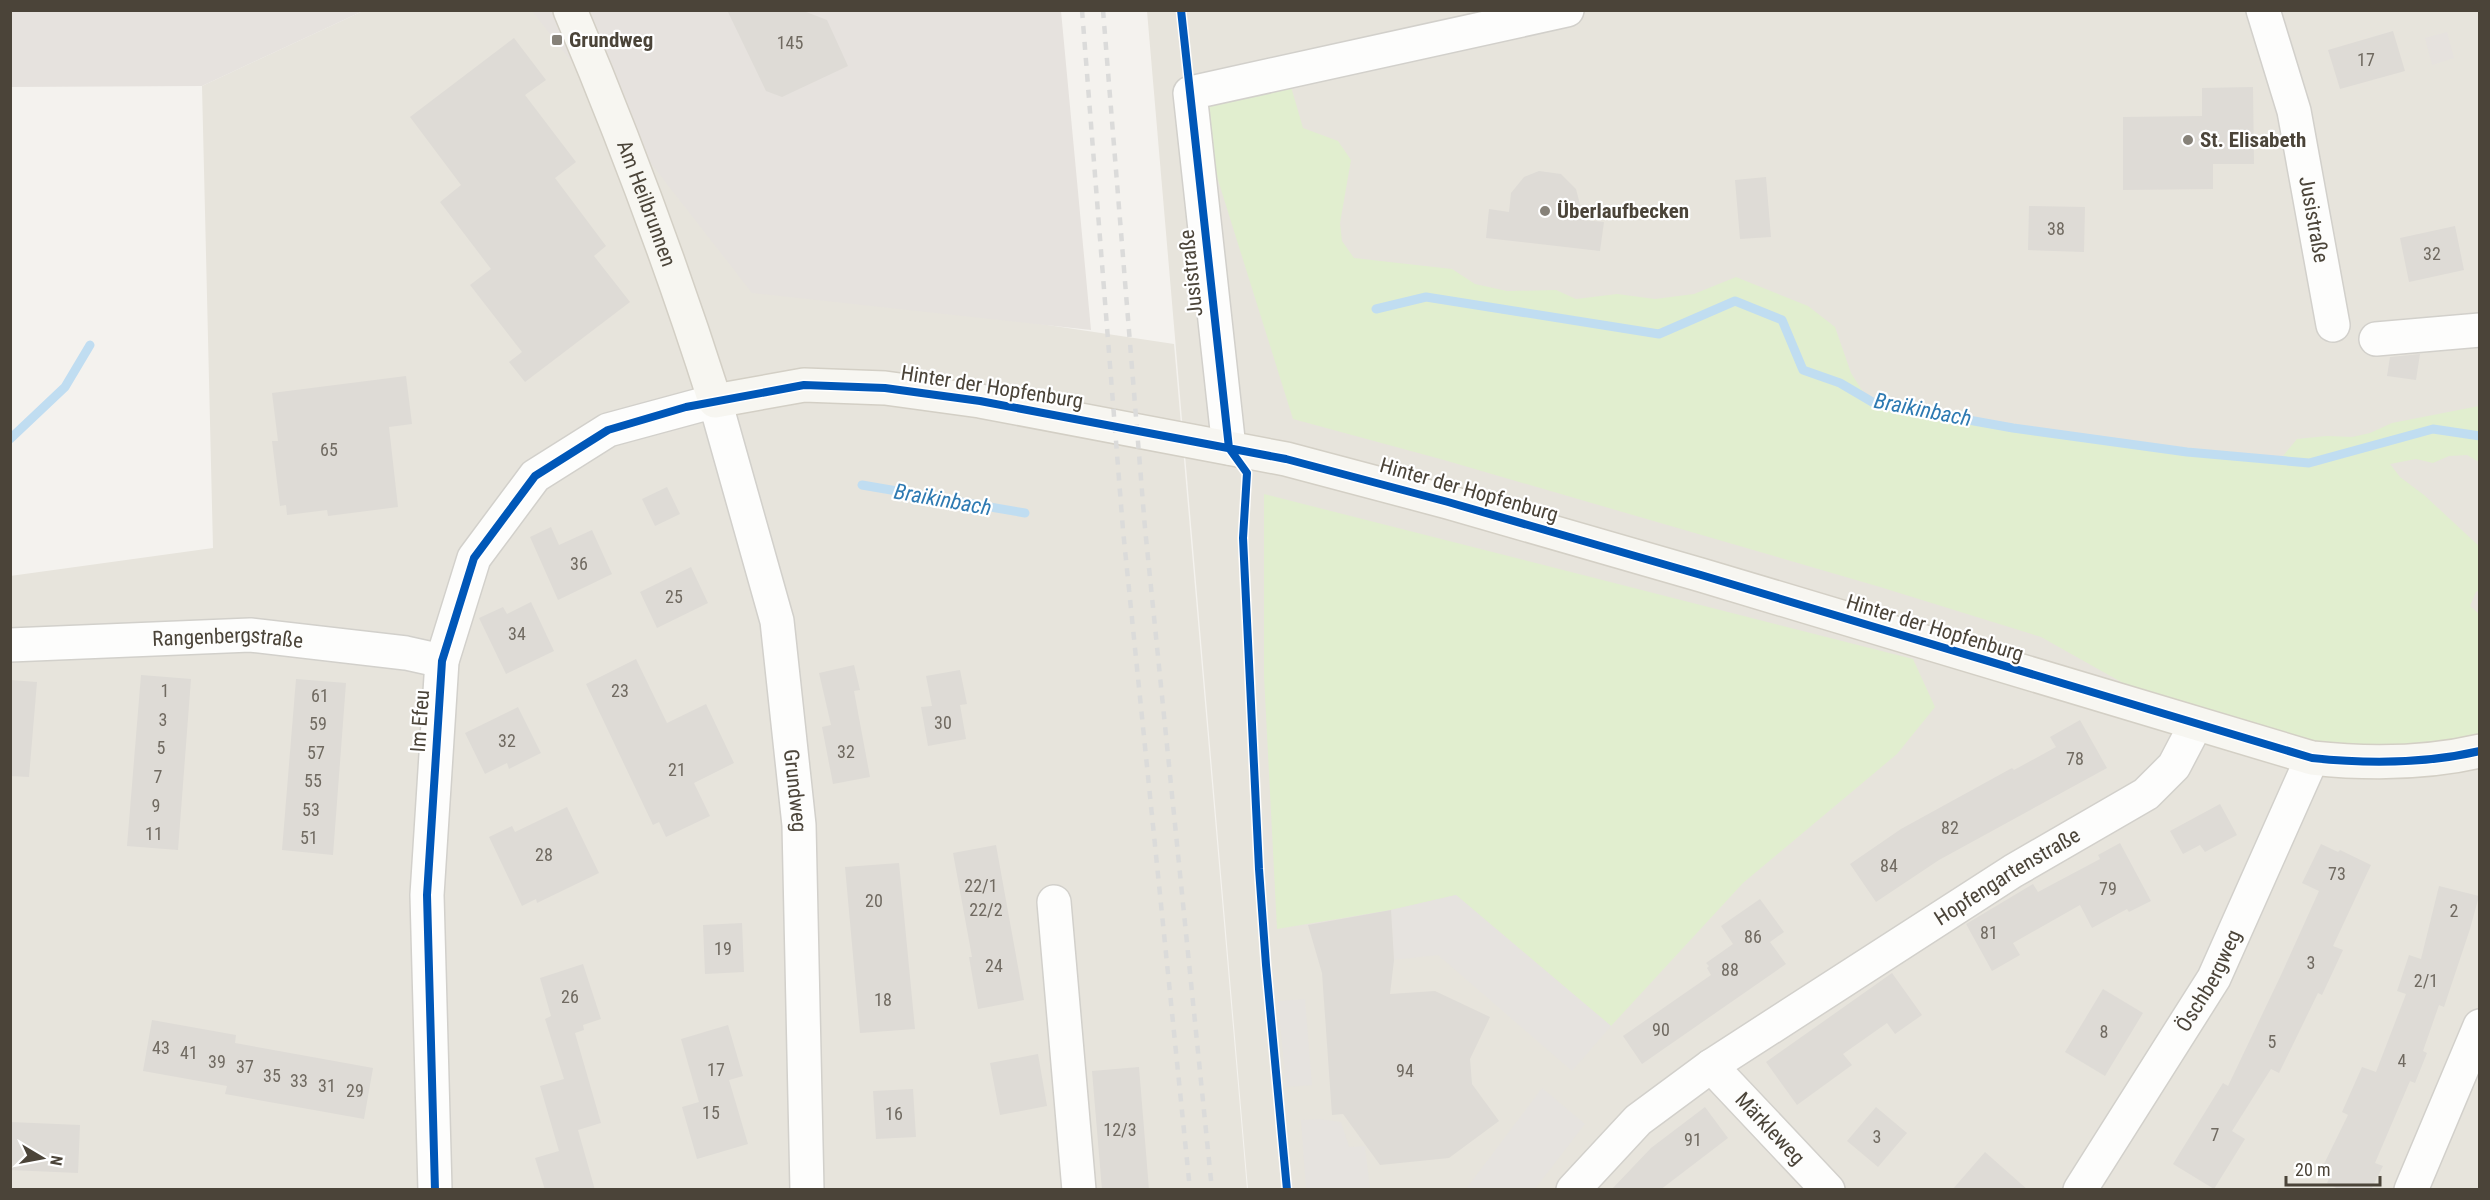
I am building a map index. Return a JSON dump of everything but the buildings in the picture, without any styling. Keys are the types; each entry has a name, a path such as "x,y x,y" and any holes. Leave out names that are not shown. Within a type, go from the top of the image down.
{"street":[{"name":"Am Heilbrunnen","path":"570,10 610,107 684,304 715,401"},
{"name":"Jusistraße","path":"1229,448 1190,93 1567,10"},
{"name":"Jusistraße","path":"2263,10 2294,111 2332,325"},
{"path":"2376,339 2480,330"},
{"name":"Hinter der Hopfenburg","path":"715,401 804,385 885,388 980,401 1286,459 1448,501 2196,724"},
{"name":"Im Efeu","path":"435,1190 427,895 442,661 474,558 535,476 608,430 715,401"},
{"name":"Grundweg","path":"715,401 777,621 799,825 807,1190"},
{"name":"Rangenbergstraße","path":"10,645 250,635 406,653 442,661"},
{"path":"2196,724 2312,758 2342,761 2407,762 2480,751"},
{"name":"Hopfengartenstraße","path":"1573,1190 1638,1120 1711,1066 2013,871 2146,794 2174,766 2196,724"},
{"name":"Öschbergweg","path":"2080,1190 2214,978 2312,758"},
{"path":"1054,902 1079,1190"},
{"path":"2410,1190 2480,1026"},
{"name":"Märkleweg","path":"1711,1066 1828,1190"}],"shaded area":[{"path":"10,11 363,11 202,86 11,87"},
{"path":"363,11 534,11 753,281 1174,344 1247,1189 11,1189 10,576 213,548 202,86"},
{"path":"532,11 1061,11 1091,330 752,293"},
{"path":"1147,11 2479,11 2479,1189 1248,1189"},
{"path":"2447,32 2454,58 2432,65 2425,38"},
{"path":"1456,895 1611,1026 1572,1071 1438,955 1394,960 1391,910"},
{"path":"1305,999 1312,1085 1286,1087 1278,1001"},
{"path":"1542,1088 1585,1124 1535,1189 1466,1189"},
{"path":"1319,1119 1341,1122 1349,1147 1365,1146 1370,1189 1306,1189 1301,1120"}],"green space":[{"path":"1287,73 1303,128 1338,141 1351,160 1340,223 1342,241 1354,258 1452,269 1475,284 1507,291 1556,290 1576,299 1617,294 1655,299 1694,294 1736,277 1808,306 1835,327 1851,373 1872,406 2090,440 2309,467 2322,464 2309,466 2301,460 2283,456 2297,439 2327,436 2352,437 2370,433 2392,423 2479,406 2479,462 2467,455 2449,456 2433,463 2416,459 2390,464 2400,477 2424,495 2479,546 2479,590 2470,606 2479,614 2479,751 2418,761 2196,724 2041,637 1880,587 1444,460 1293,419 1191,94"},
{"path":"1264,494 1913,659 1935,707 1897,754 1743,883 1611,1026 1456,895 1391,910 1277,929 1264,676"}],"waterway":[{"name":"Braikinbach","path":"1376,309 1426,297 1659,334 1735,301 1782,320 1803,370 1840,383 1874,403 2013,428 2187,452 2309,463 2433,429 2480,436"},
{"path":"10,439 65,387 90,345"},
{"name":"Braikinbach","path":"862,485 1025,513"}],"railway":[{"path":"1082,10 1123,530 1190,1190"},
{"path":"1103,10 1145,528 1212,1190"}],"cycle path":[{"path":"1181,10 1229,448"},
{"path":"435,1190 427,895 442,661 474,558 535,476 608,430 686,407 804,385 885,388 980,401 1286,459 1448,502 1701,575 2312,758 2396,762 2480,751"},
{"path":"1229,448 1247,473 1243,538 1259,869 1287,1190"}],"place":[{"name":"Grundweg","path":"557,40"},
{"name":"St. Elisabeth","path":"2188,140"},
{"name":"Überlaufbecken","path":"1545,211"}]}
